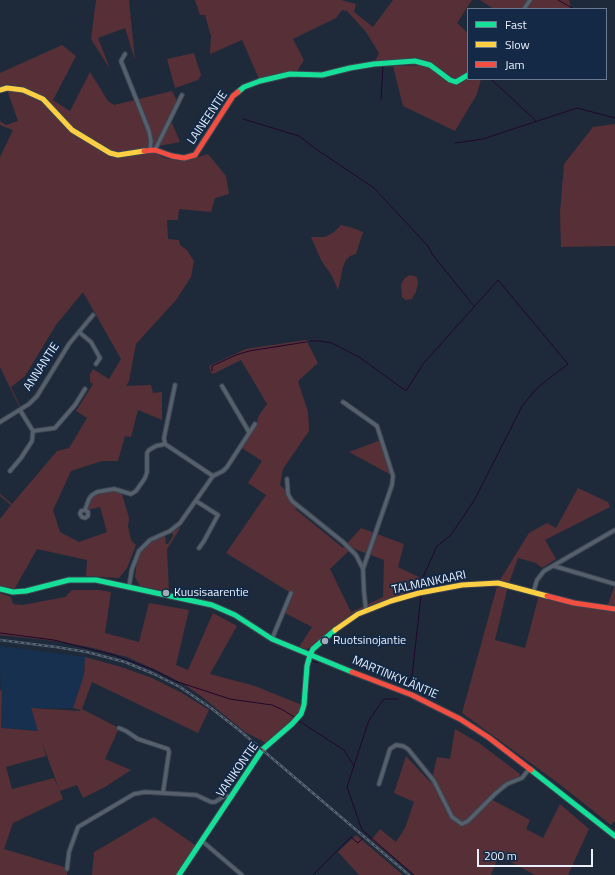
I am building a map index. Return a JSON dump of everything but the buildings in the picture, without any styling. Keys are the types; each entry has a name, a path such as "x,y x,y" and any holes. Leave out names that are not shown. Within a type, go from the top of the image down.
{"street":[{"path":"125,54 122,61 149,131 152,150"},
{"name":"LAINEENTIE","path":"0,90 7,88 23,90 43,99 72,130 110,153 118,155 152,150 184,158 195,155 233,96 244,87 290,74 322,75 374,64 415,61 430,65 450,80 456,82 467,76"},
{"path":"152,150 182,94"},
{"name":"ANNANTIE","path":"0,422 29,404 37,396 69,344 93,315"},
{"path":"79,332 91,342 100,358 96,364"},
{"path":"165,444 164,438 175,386"},
{"path":"222,386 249,432"},
{"path":"33,432 55,428 75,405 85,389"},
{"path":"343,402 377,426 393,476 392,485 363,569 366,610"},
{"path":"10,471 21,458 32,440 33,432 20,410"},
{"path":"129,586 132,569 139,551 150,540 176,527 180,523 213,476 223,471 227,467 254,424"},
{"path":"85,510 89,499 97,492 108,489 131,494 136,491 145,478 147,472 147,453 156,446 165,444 213,476"},
{"path":"287,479 288,494 292,501 344,542 356,555 363,569"},
{"path":"196,501 218,515 199,548"},
{"path":"533,593 537,580 544,571 615,530"},
{"path":"554,566 615,584"},
{"name":"MARTINKYLÄNTIE","path":"0,589 13,592 26,591 69,580 96,580 129,586 155,594 212,605 234,615 272,639 385,683 460,719 488,736 615,836"},
{"name":"TALMANKAARI","path":"310,655 315,647 335,630 366,610 390,601 419,593 462,585 498,583 574,603 615,609"},
{"path":"272,639 291,593"},
{"name":"VANIKONTIE","path":"179,875 262,750 292,724 301,714 304,704 307,666 310,655"},
{"path":"118,728 126,731 138,739 168,749 169,752 163,793"},
{"path":"379,784 390,749 392,746 396,745 403,746 408,749 434,781 452,817 462,824 468,821 507,784 522,778 530,768"},
{"path":"67,869 69,852 78,826 137,793 146,792 196,795 211,802 215,802 226,795 231,798"},
{"path":"202,841 242,875"}],"shaded area":[{"path":"96,0 129,0 135,60 125,28 98,38 110,69 91,39"},
{"path":"195,0 341,0 356,4 354,12 373,27 393,0 472,0 457,23 467,32 467,80 481,80 477,94 455,131 403,106 393,66 428,65 415,61 374,64 379,53 366,32 347,11 342,10 336,18 293,39 304,60 296,73 260,81 242,40 210,54 211,36 205,15 200,15"},
{"path":"480,0 569,0 571,8 492,8"},
{"path":"62,45 76,56 53,100 70,111 90,72 108,101 114,105 172,91 178,103 168,120 172,123 180,142 148,148 164,158 184,161 208,154 226,176 229,194 215,198 211,212 179,209 178,220 167,220 168,239 179,240 180,245 187,250 194,261 191,277 176,300 136,344 129,381 126,386 151,385 153,393 162,392 162,420 138,410 131,437 125,436 118,461 102,461 71,471 53,510 60,532 79,542 107,532 100,507 88,510 90,500 97,494 114,491 122,494 129,518 128,526 131,540 136,545 127,568 119,578 86,576 87,560 37,549 15,588 12,589 0,586 0,519 11,505 0,496 0,494 12,504 57,451 69,448 87,418 76,411 93,384 90,382 90,374 93,369 109,379 121,359 83,292 56,325 25,376 11,387 20,406 0,367 0,157 13,130 0,125 0,121 6,125 18,121 6,87 0,88 0,73"},
{"path":"194,53 201,75 198,80 175,88 167,59"},
{"path":"615,124 615,246 561,247 560,212 564,164 593,127"},
{"path":"341,225 363,232 356,254 350,256 346,260 338,290 332,276 321,260 311,237 325,237 334,232"},
{"path":"410,275 417,277 418,283 416,292 412,299 406,300 402,297 401,284 405,278"},
{"path":"306,340 318,363 298,381 308,412 309,431 283,469 280,485 301,506 295,509 343,548 361,528 404,544 398,567 423,579 419,593 391,598 353,613 310,648 306,649 299,647 312,627 283,612 291,593 226,553 266,495 248,483 262,461 242,448 256,425 259,415 267,404 241,360 213,374 211,373 209,366 246,349","holes":["352,548 384,560 383,597 351,612 330,569"]},
{"path":"381,440 393,476 349,452"},
{"path":"578,488 608,502 610,507 545,540 556,559 542,568 536,563 518,558 508,586 495,640 525,648 539,595 533,593 534,590 607,607 615,585 615,821 611,825 558,783 462,713 498,583 529,533 547,523 556,528"},
{"path":"181,527 167,549 169,592 140,586 135,577 137,560 141,552 149,543 165,535 166,544 168,544 173,536 172,532"},
{"path":"72,590 99,590 111,592 105,633 139,642 149,603 189,610 176,665 188,670 213,613 237,626 210,674 255,686 304,705 292,724 266,743 245,732 201,696 182,683 127,657 89,647 55,641 0,635 0,593 11,597 13,604 23,605 65,597"},
{"path":"0,646 85,657 84,675 73,708 31,708 38,731 1,728"},
{"path":"85,657 121,667 152,678 182,693 209,710 198,733 92,682 82,709 119,728 105,759 131,770 105,787 83,798 77,785 60,791 63,799 13,823 4,849 64,867 67,869 67,875 0,875 0,690 2,691 1,728 38,731 31,708 80,711 81,710 73,708 84,675","holes":["42,742 59,789 54,778 12,789 6,767 46,756"]},
{"path":"455,729 479,743 520,774 519,777 506,782 489,798 530,820 526,829 543,838 560,804 589,829 568,875 535,875 509,861 498,857 491,875 414,875 371,839 380,829 396,842 405,828 414,802 394,793 406,756 431,783 437,757 450,759"},
{"path":"154,817 198,847 179,875 92,875 94,852"},
{"path":"356,835 403,875 359,875 338,852"}],"waterway":[{"path":"558,0 572,8"},
{"path":"381,99 383,65"},
{"path":"492,80 536,121"},
{"path":"455,143 483,139 577,108 615,118"},
{"path":"243,119 299,136 374,188 428,246 432,254 474,306"},
{"path":"310,341 332,343 359,357 406,391 423,364 498,280 568,364 538,387 522,406 475,499 451,535 437,546 423,577 422,589"},
{"path":"212,371 212,366 236,355 249,351 306,342"},
{"path":"404,688 412,676 421,596"},
{"path":"0,633 54,640 114,655 154,670 175,681 230,699 272,705 294,717"},
{"path":"312,661 318,663"},
{"path":"398,699 384,699 369,720 347,787 362,830 414,875"},
{"path":"299,721 344,750 354,766"},
{"path":"313,875 351,837 358,843 362,839"}],"railway":[{"path":"0,640 87,652 125,662 180,687 211,708 239,730 409,875"}],"traffic: fast":[{"path":"238,92 244,87 260,81 290,74 322,75 374,64 415,61 430,65 450,80 456,82 467,76"},
{"path":"0,589 13,592 26,591 69,580 96,580 212,605 235,615 272,639 352,672"},
{"path":"179,875 262,750 292,724 301,714 304,705 307,666 310,655 313,649 335,630"},
{"path":"531,770 615,836"}],"traffic: slow":[{"path":"0,90 7,88 23,90 43,99 72,130 110,153 118,155 144,151"},
{"path":"335,630 358,614 391,601 419,593 462,585 498,583 547,596"}],"traffic: jam":[{"path":"144,151 155,150 172,156 184,158 195,155 233,96 238,92"},
{"path":"547,596 574,603 615,609"},
{"path":"352,672 412,695 460,719 488,737 531,770"}],"place":[{"name":"Kuusisaarentie","path":"166,593"},
{"name":"Ruotsinojantie","path":"325,641"}]}
